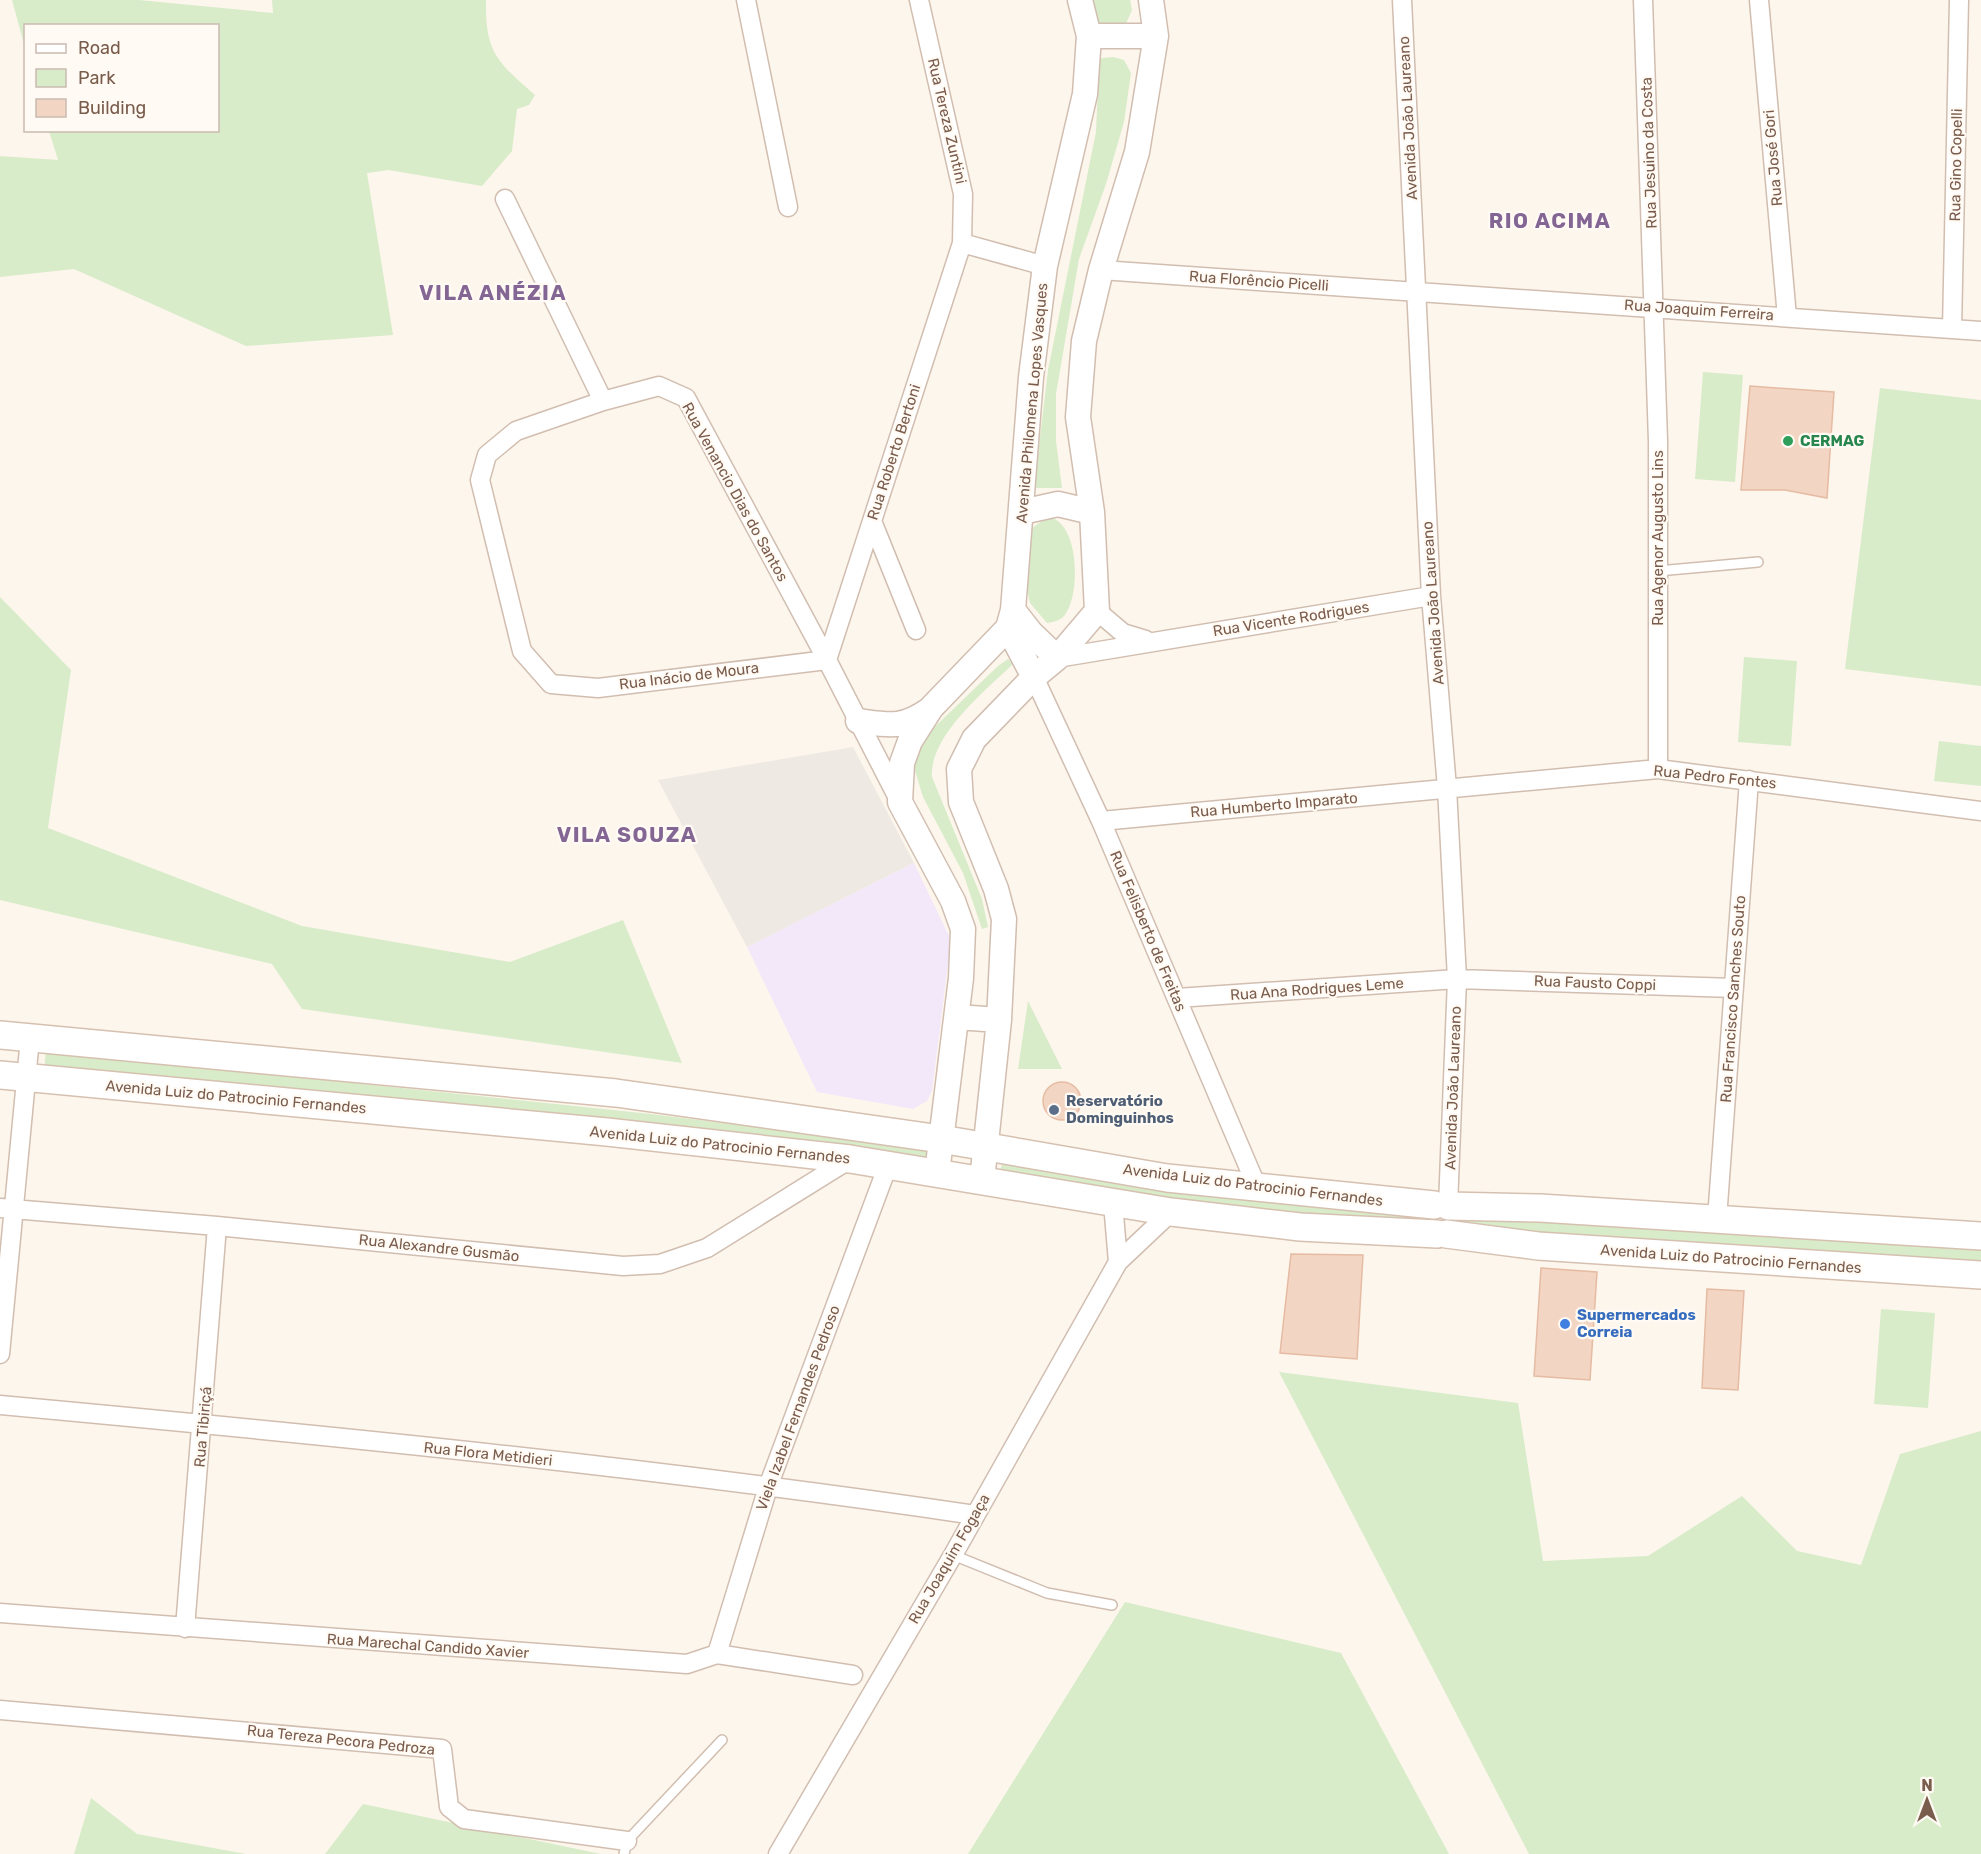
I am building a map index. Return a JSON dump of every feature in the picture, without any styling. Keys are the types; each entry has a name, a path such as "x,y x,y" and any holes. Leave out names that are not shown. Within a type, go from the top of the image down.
{"main road":[{"name":"Avenida Luiz do Patrocinio Fernandes","path":"0,1035 616,1093 941,1139 1167,1178 1441,1206 1540,1208 1981,1236"},
{"name":"Avenida Luiz do Patrocinio Fernandes","path":"13,1076 595,1131 850,1159 1170,1212 1300,1227 1441,1234 1538,1246 1981,1275"},
{"path":"1441,1206 1426,1213 1425,1223 1431,1231 1441,1234"}],"street":[{"path":"746,0 788,207"},
{"name":"Rua Tereza Zuntini","path":"919,0 963,194 962,243"},
{"name":"Avenida Philomena Lopes Vasques","path":"1010,619 1022,512 1031,377 1045,266 1085,94 1089,36 1080,0"},
{"path":"981,1180 999,1020 1004,919 996,889 961,802 959,768 974,739 1034,677 1057,658 1097,611 1092,512 1078,417 1084,341 1101,270 1137,152 1156,36 1151,0"},
{"name":"Avenida João Laureano","path":"1402,0 1431,596 1447,788 1457,979 1441,1206"},
{"name":"Rua Jesuino da Costa","path":"1643,0 1655,307"},
{"name":"Rua José Gori","path":"1759,0 1788,317"},
{"name":"Rua Gino Copelli","path":"1952,329 1959,0"},
{"path":"1089,36 1156,36"},
{"path":"505,199 603,401"},
{"path":"962,243 1045,266"},
{"name":"Rua Roberto Bertoni","path":"827,660 962,243"},
{"name":"Rua Florêncio Picelli","path":"1101,270 1416,293"},
{"name":"Rua Joaquim Ferreira","path":"1416,293 1655,307 1981,331"},
{"name":"Rua Agenor Augusto Lins","path":"1655,307 1658,770"},
{"name":"Rua Venancio Dias do Santos","path":"551,684 522,651 480,480 487,455 516,431 603,401 659,386 686,398 827,660 900,802"},
{"path":"1022,512 1058,504 1092,512"},
{"path":"872,521 916,630"},
{"name":"Rua Vicente Rodrigues","path":"1057,658 1431,596"},
{"name":"Rua Vicente Rodrigues","path":"1097,611 1123,633 1151,642"},
{"path":"1010,619 1031,633 1057,658"},
{"path":"1010,619 1034,677"},
{"path":"937,1173 957,1017 963,929 953,901 900,802 902,763 910,741 931,708 1010,619"},
{"name":"Rua Inácio de Moura","path":"551,684 598,688 827,660"},
{"name":"Rua Felisberto de Freitas","path":"1034,677 1101,821 1257,1187"},
{"path":"858,721 894,726 914,721 931,708"},
{"name":"Rua Pedro Fontes","path":"1447,788 1658,770 1981,811"},
{"name":"Rua Francisco Sanches Souto","path":"1717,1219 1749,780"},
{"name":"Rua Humberto Imparato","path":"1101,821 1447,788"},
{"name":"Rua Fausto Coppi","path":"1457,979 1734,988"},
{"name":"Rua Ana Rodrigues Leme","path":"1177,998 1457,979"},
{"path":"957,1017 999,1020"},
{"path":"0,1354 13,1076 30,1038"},
{"name":"Rua Alexandre Gusmão","path":"7,1209 217,1226 623,1266 660,1264 707,1248 850,1159"},
{"name":"Viela Izabel Fernandes Pedroso","path":"717,1654 769,1484 888,1165"},
{"path":"1113,1203 1118,1262"},
{"name":"Rua Joaquim Fogaça","path":"778,1854 953,1555 1118,1262 1170,1212"},
{"name":"Rua Tibiriçá","path":"185,1628 217,1226"},
{"name":"Rua Flora Metidieri","path":"0,1405 203,1424 769,1484 975,1515"},
{"name":"Rua Marechal Candido Xavier","path":"0,1613 687,1664 717,1654 853,1675"},
{"name":"Rua Tereza Pecora Pedroza","path":"0,1710 442,1749 449,1807 464,1819 626,1847"}],"lane":[{"path":"1658,571 1758,562"},
{"path":"953,1555 1047,1593 1112,1605"},
{"path":"626,1847 722,1740"}],"shaded area":[{"path":"853,747 914,863 747,947 658,780"},
{"path":"914,863 951,940 932,1091 927,1101 913,1109 817,1092 747,947"}],"green space":[{"path":"12,0 139,0 273,13 272,0 486,0 488,32 496,55 511,74 535,95 529,105 517,109 512,151 482,186 389,170 367,173 393,335 246,346 74,269 0,277 0,156 58,160 49,132 219,132 219,24 24,24 24,44"},
{"path":"1094,0 1130,0 1132,10 1125,26 1098,26"},
{"path":"1113,57 1124,60 1131,73 1124,122 1106,184 1079,259 1056,394 1056,441 1062,488 1034,488 1048,370 1096,132 1099,62 1102,58"},
{"path":"1703,372 1743,375 1735,482 1695,479"},
{"path":"1880,388 1981,400 1981,686 1845,669"},
{"path":"1048,517 1059,522 1066,531 1072,545 1075,577 1070,606 1064,616 1047,623 1030,603 1026,584 1032,528"},
{"path":"0,597 71,670 48,828 302,926 510,962 623,920 682,1063 302,1009 272,964 0,900"},
{"path":"1744,657 1797,661 1791,746 1738,742"},
{"path":"1008,659 1013,664 961,715 939,746 933,761 932,777 982,899 988,927 982,929 963,873 923,797 912,761 920,741"},
{"path":"1939,741 1981,746 1981,786 1934,781"},
{"path":"1028,1001 1062,1069 1018,1069"},
{"path":"46,1051 651,1114 934,1149 932,1167 44,1070"},
{"path":"1002,1165 1152,1189 1257,1201 1418,1213 1421,1218 1418,1222 1164,1204 1000,1170"},
{"path":"1471,1218 1981,1250 1981,1262 1471,1228 1467,1222"},
{"path":"1881,1309 1935,1313 1928,1408 1874,1404"},
{"path":"1279,1372 1518,1403 1543,1561 1648,1556 1742,1496 1797,1551 1861,1565 1900,1454 1981,1431 1981,1854 1529,1854"},
{"path":"1125,1602 1341,1653 1449,1854 968,1854"},
{"path":"91,1798 137,1834 246,1854 74,1854"},
{"path":"363,1804 601,1854 325,1854"}],"building":[{"name":"CERMAG","path":"1750,386 1834,392 1827,498 1785,490 1741,490"},
{"path":"1062,1082 1076,1087 1081,1101 1076,1115 1062,1120 1048,1115 1043,1101 1048,1087"},
{"path":"1291,1254 1363,1255 1357,1359 1280,1353"},
{"name":"Supermercados Correia","path":"1541,1268 1597,1272 1590,1380 1534,1376"},
{"path":"1707,1289 1744,1291 1738,1390 1702,1388"}],"place":[{"name":"CERMAG","path":"1788,441"},
{"name":"Reservatório Dominguinhos","path":"1054,1110"},
{"name":"Supermercados Correia","path":"1565,1324"}],"district":[{"name":"RIO ACIMA","path":"1550,221"},
{"name":"VILA ANÉZIA","path":"493,293"},
{"name":"VILA SOUZA","path":"627,835"}]}
